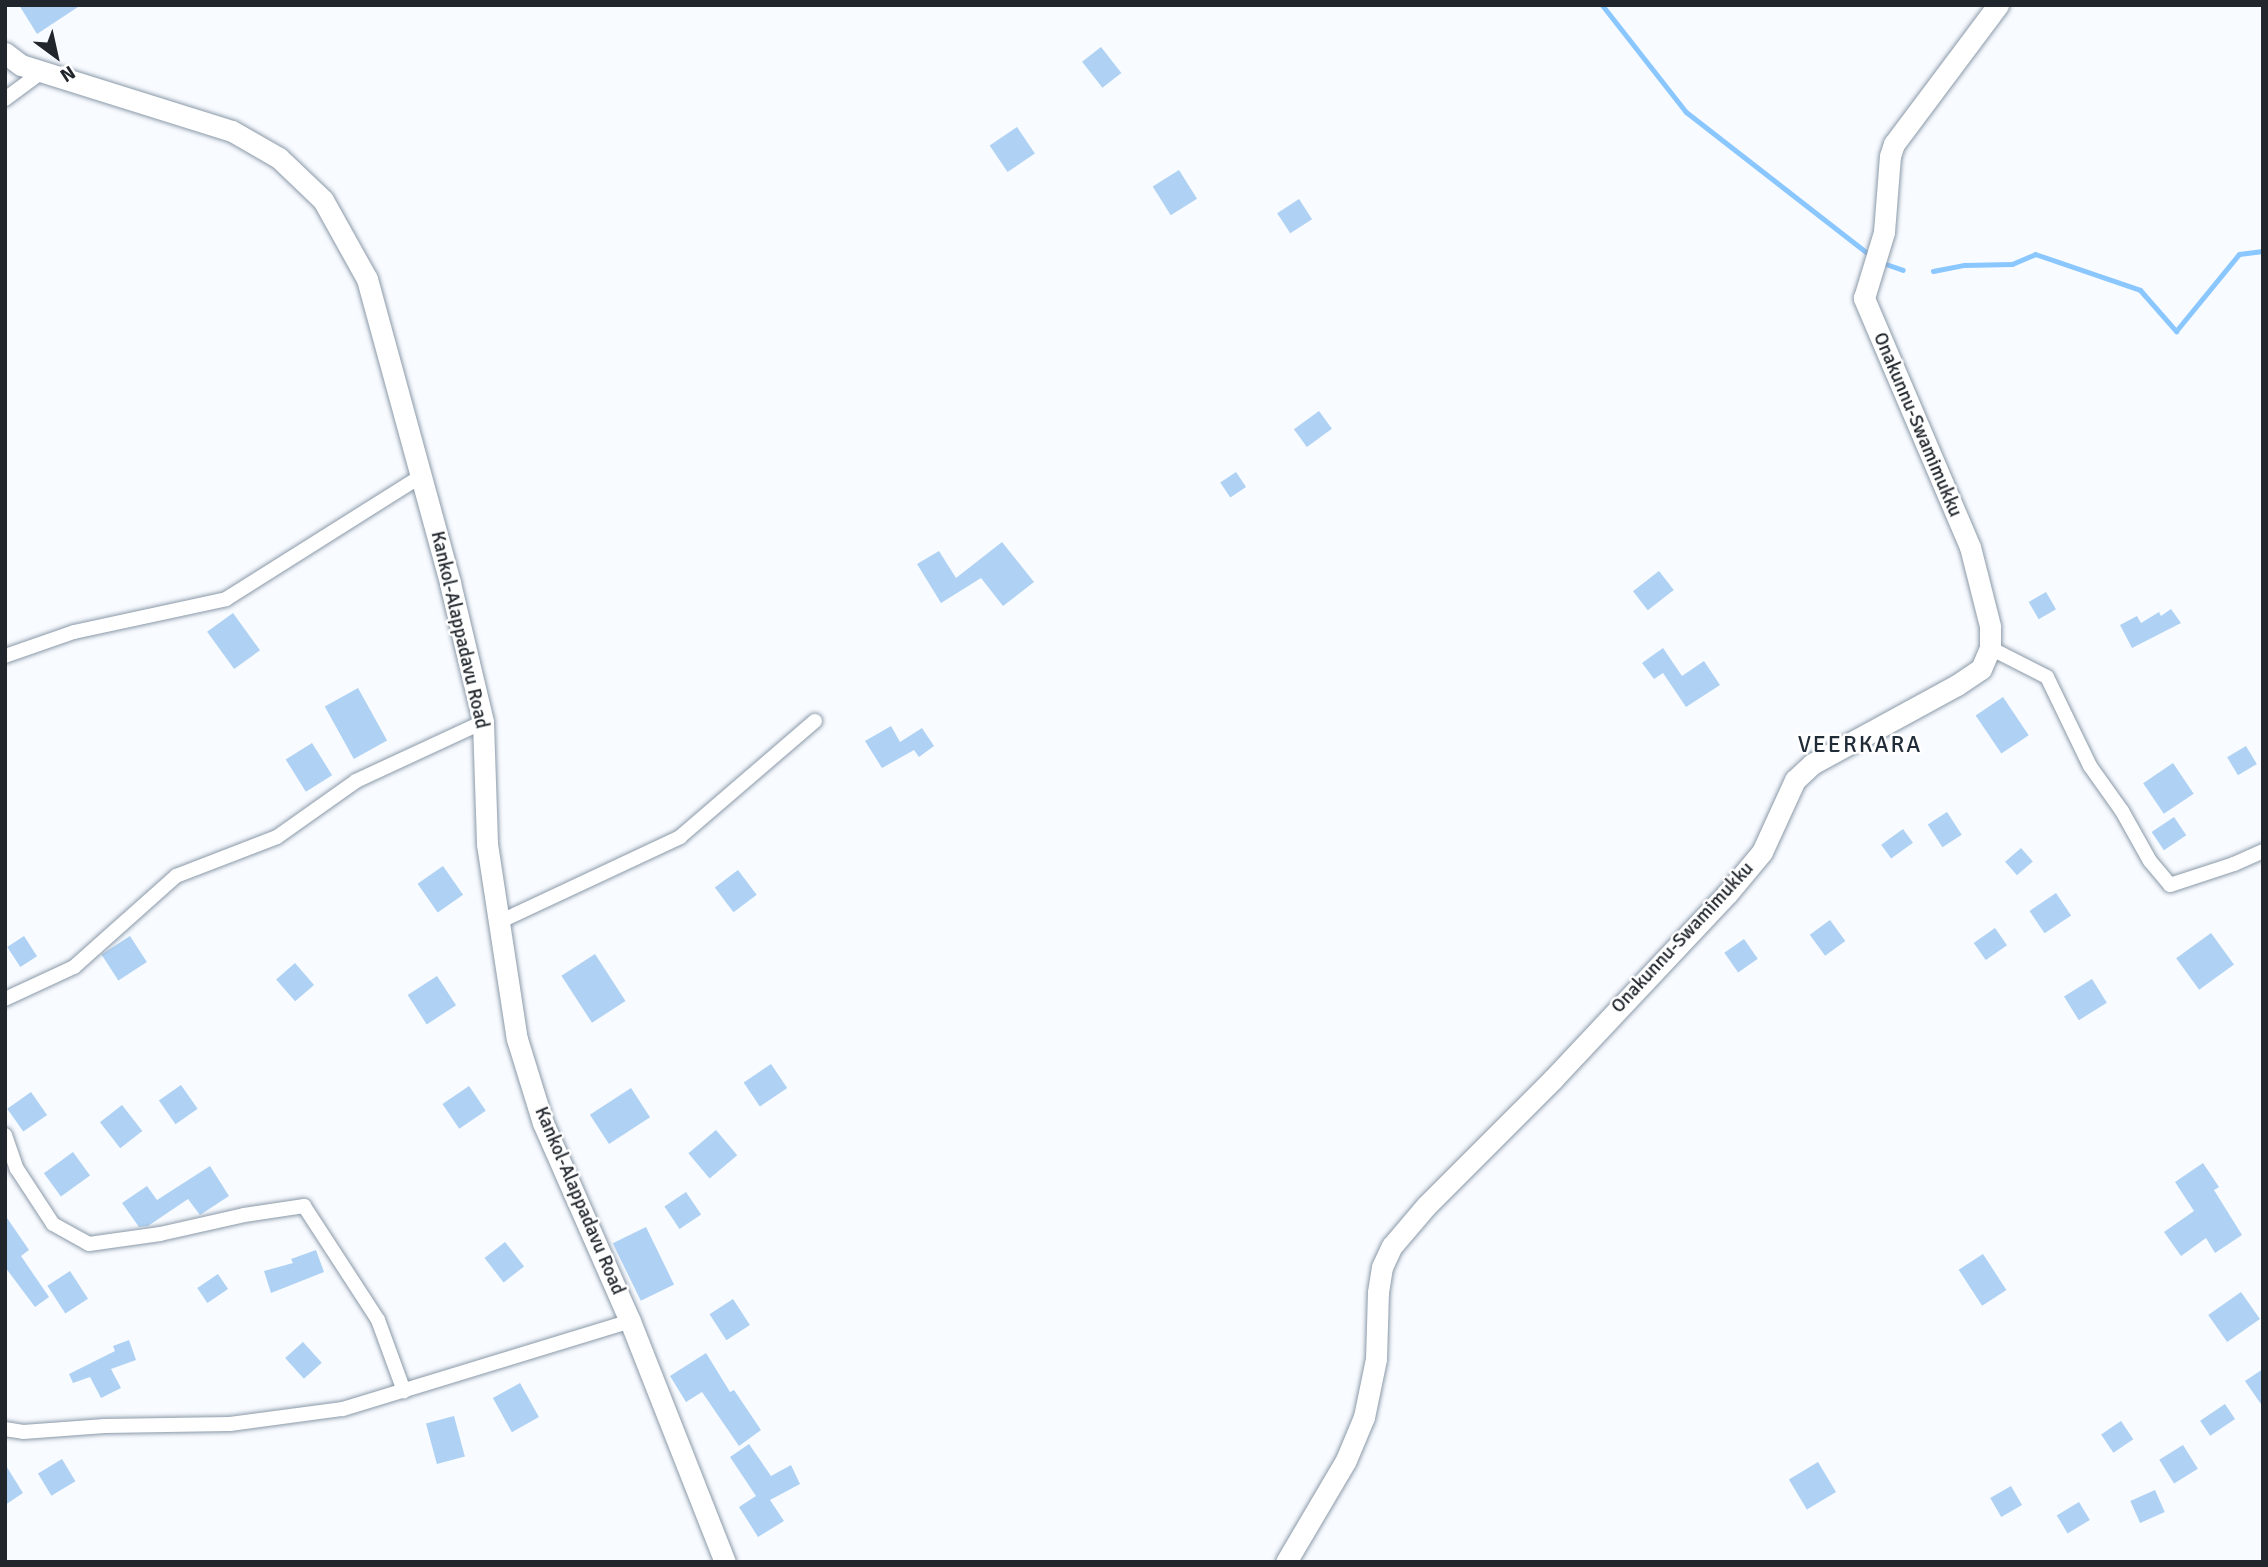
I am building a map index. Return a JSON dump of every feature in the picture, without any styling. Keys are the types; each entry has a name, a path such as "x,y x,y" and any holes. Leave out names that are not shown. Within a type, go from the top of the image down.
{"street":[{"name":"Onakunnu-Swamimukku","path":"1286,1562 1346,1460 1364,1417 1376,1359 1378,1292 1382,1267 1392,1246 1426,1206 1553,1079 1727,894 1762,852 1795,779 1812,764 1957,685 1981,669 1990,648 1990,626 1970,547 1864,298 1884,232 1889,156 1895,144 1998,5"},
{"name":"Kankol-Alappadavu Road","path":"5,53 21,65 232,131 279,158 323,200 367,279 421,476 483,722 487,844 501,921 517,1039 543,1123 630,1321 726,1562"},
{"path":"5,99 43,71"},
{"path":"5,656 74,632 226,599 421,476"},
{"path":"1990,648 2047,677 2090,766 2122,811 2150,861 2170,884 2234,864 2263,851"},
{"path":"501,921 680,837 814,721"},
{"path":"5,999 74,967 176,876 277,837 356,781 483,722"},
{"path":"5,1135 17,1169 53,1224 89,1244 159,1234 244,1215 304,1206 378,1320 404,1391"},
{"path":"5,1429 23,1432 105,1426 230,1424 344,1409 630,1321"}],"building":[{"path":"19,5 81,5 37,34"},
{"path":"1101,47 1121,73 1102,88 1082,62"},
{"path":"1017,127 1035,154 1008,172 990,145"},
{"path":"1179,170 1197,199 1171,215 1153,186"},
{"path":"1299,199 1312,219 1290,233 1277,213"},
{"path":"1319,411 1332,429 1307,447 1294,429"},
{"path":"1236,472 1246,487 1230,498 1220,483"},
{"path":"1002,542 1034,582 1003,606 981,578 941,603 917,564 939,551 956,578"},
{"path":"1659,571 1674,590 1648,610 1633,591"},
{"path":"2046,592 2056,609 2039,619 2029,602"},
{"path":"2171,609 2181,623 2132,648 2120,625 2137,616 2141,623 2159,612 2161,616"},
{"path":"233,613 260,650 234,669 207,632"},
{"path":"1663,648 1682,676 1704,661 1720,685 1686,707 1663,673 1654,679 1642,663"},
{"path":"358,688 387,740 354,759 325,706"},
{"path":"2003,697 2029,735 2001,754 1976,715"},
{"path":"891,726 900,742 922,728 934,746 919,757 914,750 882,768 865,741"},
{"path":"312,743 332,775 306,792 286,759"},
{"path":"2246,746 2257,764 2238,775 2227,757"},
{"path":"2173,763 2194,794 2164,814 2143,783"},
{"path":"1947,812 1962,835 1942,847 1928,825"},
{"path":"2174,817 2186,835 2164,850 2152,832"},
{"path":"1903,829 1913,843 1891,859 1881,845"},
{"path":"2021,848 2033,862 2017,875 2005,862"},
{"path":"443,866 463,895 438,912 418,884"},
{"path":"738,870 757,895 733,912 715,887"},
{"path":"2056,893 2071,915 2045,933 2029,911"},
{"path":"1830,920 1845,941 1825,956 1810,935"},
{"path":"1995,928 2007,945 1986,960 1974,943"},
{"path":"2211,933 2234,965 2199,990 2176,958"},
{"path":"24,936 37,956 20,967 7,947"},
{"path":"130,936 147,962 118,981 101,955"},
{"path":"1744,939 1758,959 1738,972 1724,953"},
{"path":"595,954 625,1001 592,1023 561,976"},
{"path":"295,963 314,985 295,1001 276,979"},
{"path":"437,976 456,1005 427,1024 408,995"},
{"path":"2092,979 2107,1003 2079,1020 2064,996"},
{"path":"771,1064 787,1088 760,1106 744,1082"},
{"path":"181,1085 198,1109 176,1124 159,1100"},
{"path":"469,1086 486,1111 459,1129 442,1104"},
{"path":"631,1088 650,1117 609,1144 590,1115"},
{"path":"31,1092 47,1115 23,1132 7,1109"},
{"path":"122,1105 142,1131 120,1148 100,1122"},
{"path":"716,1130 737,1155 710,1178 688,1153"},
{"path":"73,1152 90,1175 61,1197 44,1173"},
{"path":"2203,1163 2219,1187 2214,1190 2242,1235 2215,1253 2206,1238 2181,1256 2164,1232 2194,1211 2175,1182"},
{"path":"210,1166 229,1196 200,1215 188,1199 148,1226 139,1227 122,1203 147,1186 157,1200"},
{"path":"686,1192 701,1214 680,1229 664,1207"},
{"path":"5,1215 29,1250 21,1256 49,1297 35,1307 5,1267"},
{"path":"646,1227 674,1285 641,1301 613,1243"},
{"path":"505,1242 524,1266 504,1282 485,1258"},
{"path":"316,1250 324,1272 271,1293 264,1271 293,1263 291,1259"},
{"path":"1983,1254 2006,1290 1982,1306 1959,1270"},
{"path":"70,1271 88,1299 65,1313 47,1286"},
{"path":"218,1274 228,1289 207,1303 197,1288"},
{"path":"2241,1292 2260,1319 2227,1342 2208,1315"},
{"path":"733,1299 750,1325 726,1340 710,1314"},
{"path":"129,1340 136,1360 111,1369 121,1388 101,1398 90,1377 73,1383 69,1374 115,1351 113,1346"},
{"path":"303,1342 322,1363 304,1379 285,1358"},
{"path":"706,1353 730,1392 734,1390 761,1430 739,1446 702,1392 686,1402 670,1376"},
{"path":"2263,1369 2263,1407 2245,1381"},
{"path":"520,1383 539,1417 512,1432 493,1398"},
{"path":"2225,1404 2235,1419 2210,1436 2200,1421"},
{"path":"454,1416 465,1457 437,1464 426,1424"},
{"path":"2121,1421 2133,1439 2113,1453 2101,1434"},
{"path":"749,1444 771,1476 791,1465 800,1484 770,1500 784,1521 758,1537 739,1507 756,1496 730,1457"},
{"path":"2183,1445 2198,1469 2174,1484 2159,1460"},
{"path":"62,1459 75,1481 51,1496 38,1473"},
{"path":"1818,1462 1836,1492 1807,1510 1789,1480"},
{"path":"5,1464 23,1493 5,1505"},
{"path":"2011,1486 2022,1505 2001,1517 1990,1498"},
{"path":"2155,1490 2165,1512 2140,1523 2130,1501"},
{"path":"2079,1502 2090,1520 2068,1533 2057,1515"}],"waterway":[{"path":"1602,5 1686,112 1872,257"},
{"path":"1933,271 1964,265 2012,264 2035,254 2140,290 2176,331 2239,254 2263,251"},
{"path":"1880,262 1903,270"}],"district":[{"name":"VEERKARA","path":"1860,745"}]}
